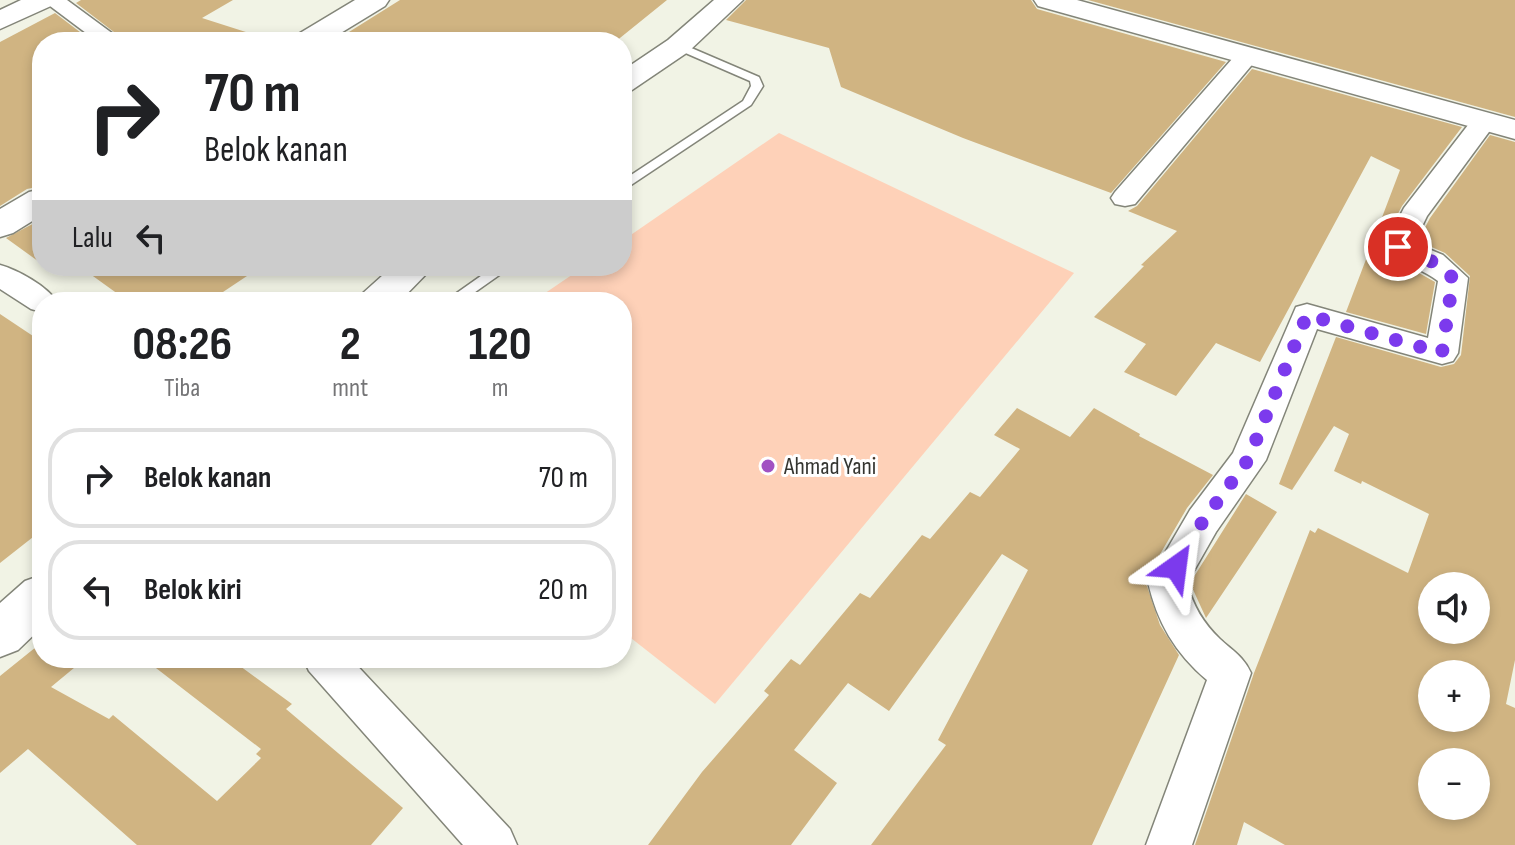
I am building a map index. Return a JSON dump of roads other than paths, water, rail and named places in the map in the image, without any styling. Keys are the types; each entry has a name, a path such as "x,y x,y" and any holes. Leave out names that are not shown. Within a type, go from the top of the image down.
{"main road":[{"path":"322,32 375,0"},
{"path":"0,225 32,206"}],"street":[{"path":"0,21 42,0"},
{"path":"53,0 99,32"},
{"path":"632,77 678,46 730,0"},
{"path":"1047,0 1515,130"},
{"path":"1125,198 1248,55"},
{"path":"1169,845 1230,673 1193,644 1173,609 1167,582 1203,521 1248,460 1307,315 1442,353 1453,278 1433,262 1398,247 1414,214 1484,121"},
{"path":"0,275 32,296"},
{"path":"387,292 405,276"},
{"path":"0,634 32,605"},
{"path":"332,668 494,845"}],"lane":[{"path":"632,180 747,103 757,86 755,79 678,46"},
{"path":"466,292 490,276"}],"place":[{"name":"Ahmad Yani","path":"768,466"}]}
